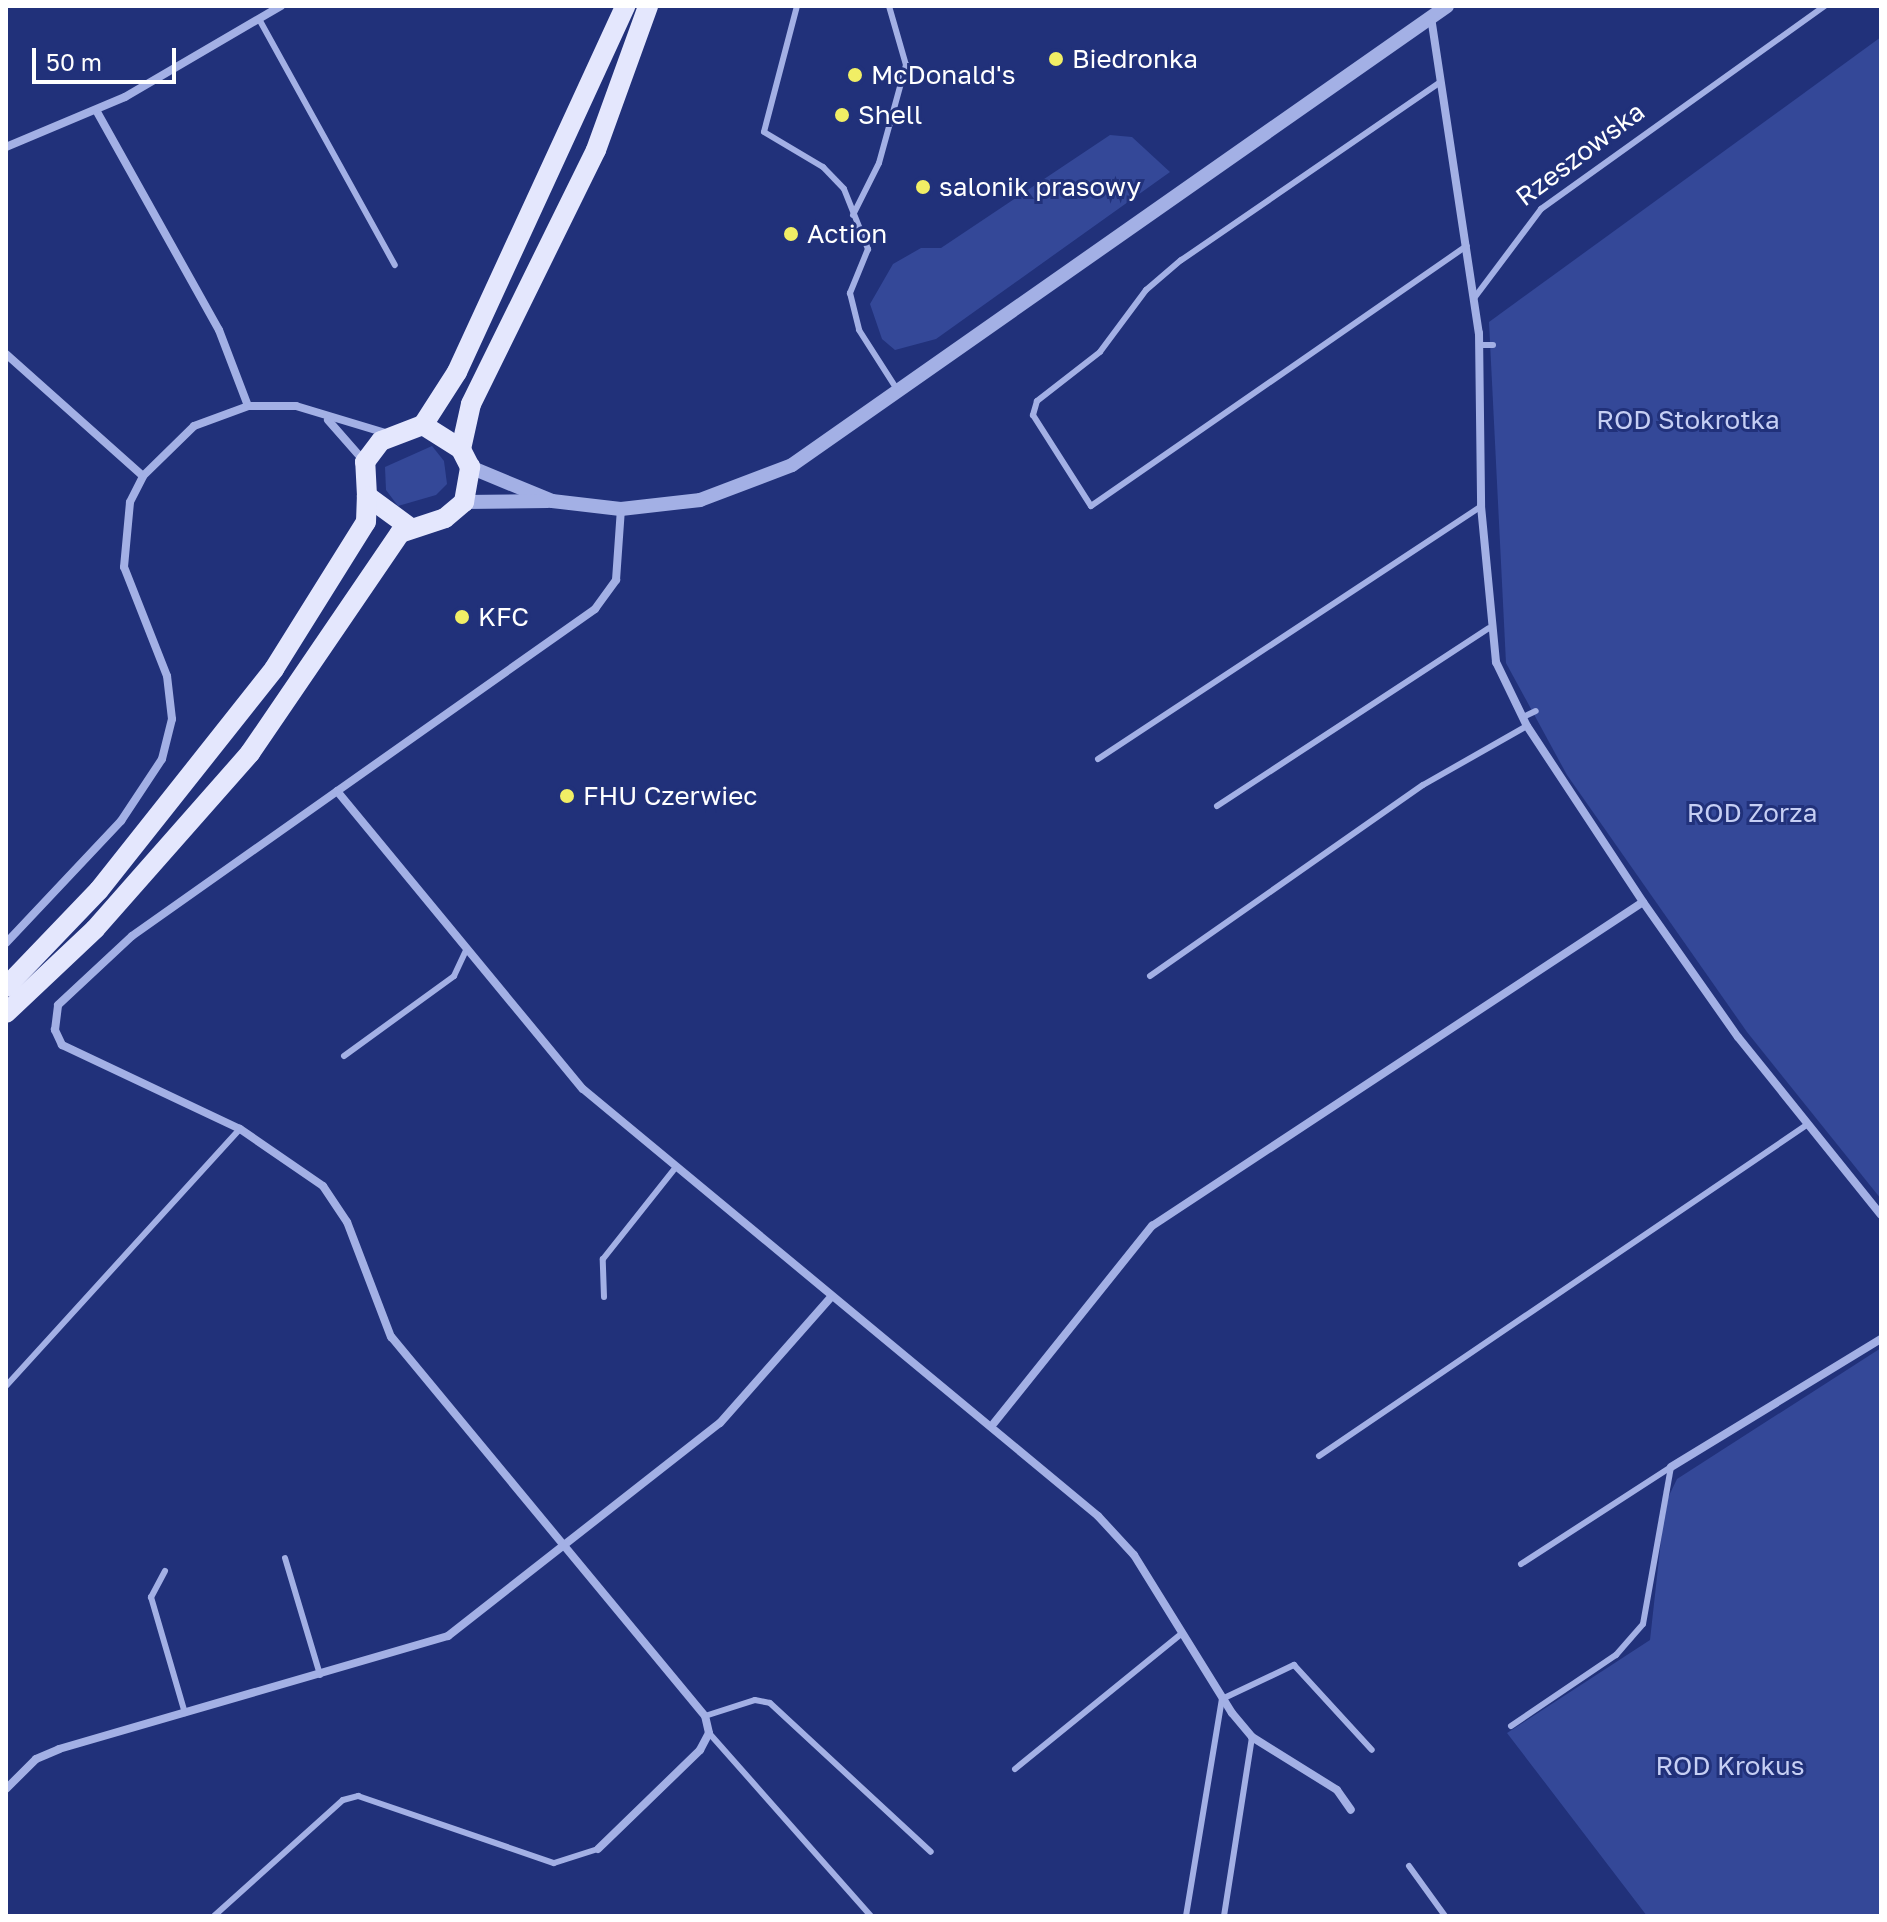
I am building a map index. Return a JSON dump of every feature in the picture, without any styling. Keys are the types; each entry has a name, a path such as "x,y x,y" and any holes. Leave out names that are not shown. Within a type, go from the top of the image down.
{"main road":[{"path":"6,987 99,890 274,669 366,522 365,462 393,435 423,425 523,240 625,6"},
{"path":"6,1013 95,929 250,753 408,526 445,518 464,502 471,404 591,163 648,6"},
{"path":"423,425 465,458"},
{"path":"367,496 408,526"}],"street":[{"path":"6,147 96,110 281,6"},
{"path":"464,502 552,501 621,509 750,485 792,465 1447,6"},
{"path":"1431,17 1480,345 1481,506 1489,628 1496,662 1525,722 1643,902 1808,1124 1881,1215"},
{"path":"96,110 219,330 248,406"},
{"path":"6,354 143,476"},
{"path":"6,943 121,821 162,759 172,719 167,676 124,567 130,502 143,476 194,426 248,406 296,406 327,419 393,435"},
{"path":"327,419 365,462"},
{"path":"465,458 552,501"},
{"path":"598,1849 709,1733 705,1716 391,1337 347,1222 323,1186 240,1129 62,1045 58,1005 132,936 609,596 621,509"},
{"path":"337,791 583,1089 832,1296 994,1423 1134,1555 1180,1635 1222,1699 1252,1737 1337,1790 1351,1810"},
{"path":"994,1423 1152,1226 1643,902"},
{"path":"6,1789 36,1759 59,1749 448,1636 720,1423 832,1296"},
{"path":"1671,1467 1881,1339"}],"lane":[{"path":"797,6 764,132 823,167 844,189 868,249 850,293 859,330 899,391"},
{"path":"853,215 879,163 906,65 889,6"},
{"name":"Rzeszowska","path":"1475,297 1541,209 1825,6"},
{"path":"259,19 395,265"},
{"path":"1439,83 1181,260 1146,290 1100,352 1037,401 1033,415 1091,506 1467,246"},
{"path":"1480,345 1493,345"},
{"path":"1098,759 1481,506"},
{"path":"1217,806 1489,628"},
{"path":"1150,976 1423,785 1525,722 1536,711"},
{"path":"344,1056 454,976 467,948"},
{"path":"1319,1456 1808,1124"},
{"path":"6,1386 240,1129"},
{"path":"604,1297 603,1259 676,1167"},
{"path":"1521,1564 1671,1467"},
{"path":"1511,1726 1616,1655 1643,1624 1671,1467"},
{"path":"285,1558 320,1675"},
{"path":"165,1571 151,1597 185,1713"},
{"path":"1015,1769 1180,1635"},
{"path":"1186,1916 1222,1699 1294,1665 1372,1750"},
{"path":"705,1716 755,1700 770,1703 931,1852"},
{"path":"709,1733 871,1916"},
{"path":"1224,1916 1252,1737"},
{"path":"214,1916 343,1800 358,1796 554,1863 598,1849"},
{"path":"1409,1866 1445,1916"}],"green space":[{"name":"ROD Stokrotka","path":"1881,37 1881,1199 1747,1032 1567,775 1506,663 1489,322"},
{"path":"1110,135 1132,137 1170,172 936,339 895,350 882,339 870,304 893,264 921,248 941,248"},
{"path":"432,446 444,461 447,484 436,495 398,506 386,490 385,467"},
{"name":"ROD Krokus","path":"1881,1348 1881,1916 1647,1916 1507,1733 1650,1640 1665,1504 1677,1479"}],"place":[{"name":"Biedronka","path":"1056,59"},
{"name":"McDonald's","path":"855,75"},
{"name":"Shell","path":"842,115"},
{"name":"salonik prasowy","path":"923,187"},
{"name":"Action","path":"791,234"},
{"name":"KFC","path":"462,617"},
{"name":"FHU Czerwiec","path":"567,796"}],"park label":[{"name":"ROD Zorza","path":"1752,813"}]}
